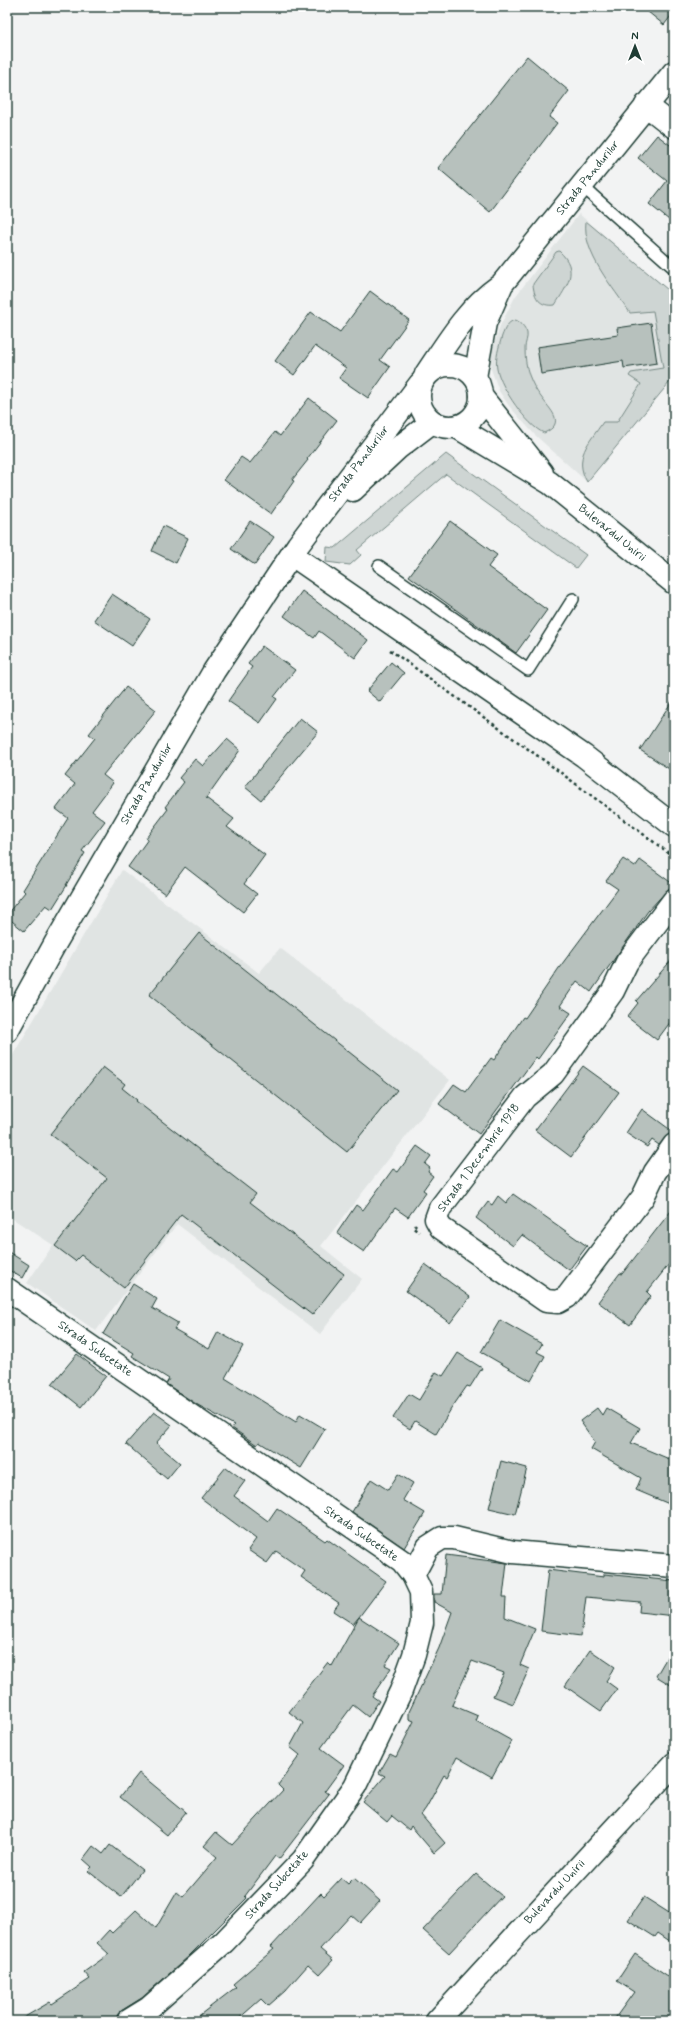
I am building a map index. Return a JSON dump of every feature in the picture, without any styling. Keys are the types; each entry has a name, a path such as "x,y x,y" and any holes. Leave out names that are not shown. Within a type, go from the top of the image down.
{"main road":[{"name":"Strada Pandurilor","path":"478,386 485,323 502,284 674,72"},
{"path":"646,105 674,127"},
{"name":"Strada Pandurilor","path":"7,1031 56,942 214,670 295,550 423,380 470,312 486,295 502,284"},
{"path":"451,364 464,368 478,386 480,406 475,416 467,423 457,427 440,426 432,422 424,415 419,405 418,395 423,380 432,369 451,364"},
{"name":"Bulevardul Unirii","path":"478,386 550,483"},
{"name":"Strada Pandurilor","path":"295,550 373,470 432,422"},
{"name":"Bulevardul Unirii","path":"457,427 550,483 674,583"},
{"path":"295,550 584,756 674,826"},
{"name":"Strada 1 Decembrie 1918","path":"674,900 627,962 613,991 553,1074 525,1097 440,1208 436,1219 441,1228 546,1300 558,1302 567,1297 643,1198 655,1172 674,1145"},
{"name":"Strada Subcetate","path":"7,1289 402,1561 413,1575 421,1592 422,1623 414,1655 401,1691 355,1786 303,1860 224,1942 149,2008 128,2021"},
{"path":"413,1575 428,1547 442,1538 454,1538 513,1552 566,1555 674,1566"},
{"name":"Bulevardul Unirii","path":"437,2021 674,1764"}],"lane":[{"path":"581,185 674,268"},
{"path":"379,566 528,670 573,599"}],"path":[{"path":"384,646 543,759 674,857"},
{"path":"417,1222 412,1228 426,1237"}],"shaded area":[{"path":"579,214 674,295 674,377 587,482 535,435 509,406 499,391 491,369 492,351 500,326 515,297"},
{"path":"586,221 674,295 674,377 587,482 583,473 582,465 584,450 603,422 617,422 641,384 629,376 631,373 663,368 653,311 630,313 600,270 594,258 586,233"},
{"path":"559,251 569,265 569,278 564,291 555,305 545,305 536,297 533,284 556,252"},
{"path":"515,320 522,325 527,333 525,355 530,378 537,392 552,411 556,421 551,429 544,433 530,423 523,415 509,396 499,377 497,357 502,336 508,324"},
{"path":"446,454 586,555 576,568 446,474 357,550 361,555 350,565 326,562 327,547 335,548"},
{"path":"122,870 259,973 280,948 450,1080 321,1246 362,1279 320,1334 177,1224 96,1331 27,1283 53,1245 7,1215 7,1065"}],"building":[{"path":"642,7 674,7 674,12 664,25"},
{"path":"527,56 569,91 549,117 557,123 490,212 438,168"},
{"path":"657,135 674,148 674,224 649,204 667,181 638,158"},
{"path":"370,291 409,320 380,360 390,367 368,398 339,378 346,368 315,346 294,375 275,361 311,312 340,332"},
{"path":"651,323 657,363 624,368 623,361 541,374 537,347 618,335 617,328"},
{"path":"309,398 337,420 292,480 294,481 271,514 224,480 241,457 250,463 275,432 280,436"},
{"path":"250,521 274,537 255,565 231,549"},
{"path":"450,521 497,555 488,567 547,610 516,653 409,576"},
{"path":"163,526 188,538 176,563 152,551"},
{"path":"302,591 368,640 355,658 319,631 314,638 284,616"},
{"path":"112,594 150,619 132,646 94,620"},
{"path":"262,646 295,670 274,697 277,699 260,723 228,701 252,667 248,664"},
{"path":"391,662 404,673 380,702 367,691"},
{"path":"126,687 156,710 103,775 113,783 92,811 105,821 82,851 85,853 67,885 52,909 46,905 24,931 7,917 7,914 25,892 23,890 68,818 56,809 75,784 65,776 95,738 89,734"},
{"path":"674,698 674,772 640,750"},
{"path":"300,718 318,732 261,800 245,787"},
{"path":"227,739 240,750 206,798 234,819 227,827 265,855 244,884 257,894 243,912 185,867 165,894 128,867 148,839 146,838 168,809 165,807 184,782 179,778 195,759 203,766"},
{"path":"623,859 635,867 640,860 673,884 648,911 591,992 577,981 560,1006 571,1013 538,1059 536,1057 479,1134 439,1104 454,1084 466,1092 491,1058 494,1060 523,1017 525,1018 559,968 618,889 606,881"},
{"path":"199,933 397,1090 347,1152 149,995"},
{"path":"674,957 674,1017 657,1040 627,1017 638,1003 636,1001"},
{"path":"583,1066 619,1092 571,1157 535,1130"},
{"path":"103,1067 125,1084 122,1088 137,1100 136,1101 256,1194 250,1202 344,1274 312,1315 181,1214 124,1288 81,1255 75,1261 55,1246 107,1178 50,1134"},
{"path":"642,1109 672,1131 659,1145 652,1140 647,1147 626,1133"},
{"path":"417,1146 431,1156 425,1164 430,1168 428,1172 433,1176 423,1190 426,1192 408,1217 395,1208 364,1252 337,1233 356,1205 363,1210 393,1169 398,1172"},
{"path":"513,1194 587,1246 569,1270 522,1235 513,1246 476,1218 488,1202 492,1205 498,1196 506,1203"},
{"path":"674,1207 674,1258 647,1292 651,1296 630,1325 598,1302 620,1273 622,1274"},
{"path":"7,1251 29,1265 22,1278 7,1269"},
{"path":"425,1264 470,1297 450,1323 406,1291"},
{"path":"133,1284 157,1299 152,1308 178,1323 174,1329 209,1349 218,1332 243,1346 225,1378 296,1422 300,1414 325,1429 301,1468 259,1442 257,1445 232,1428 234,1425 196,1404 166,1384 169,1379 132,1356 134,1353 103,1334"},
{"path":"500,1320 542,1344 537,1352 545,1356 531,1381 481,1352"},
{"path":"458,1353 482,1368 470,1387 467,1386 436,1434 415,1421 410,1429 393,1418 409,1394 419,1400 436,1372 443,1376"},
{"path":"77,1354 106,1376 81,1407 52,1384"},
{"path":"597,1408 602,1415 606,1408 640,1428 631,1443 674,1461 674,1506 636,1490 641,1478 591,1449 595,1442 580,1421"},
{"path":"154,1412 172,1425 156,1443 180,1463 167,1479 126,1444"},
{"path":"501,1461 527,1468 515,1514 489,1508"},
{"path":"226,1467 245,1481 234,1496 268,1521 277,1508 325,1541 327,1539 386,1581 353,1624 333,1611 339,1603 301,1577 305,1571 276,1551 267,1563 248,1550 256,1539 201,1498"},
{"path":"398,1474 413,1483 403,1500 425,1513 404,1548 352,1512 371,1479 388,1490"},
{"path":"446,1555 507,1563 503,1597 506,1597 505,1617 535,1629 520,1665 529,1669 513,1704 493,1696 504,1673 472,1661 452,1705 478,1716 476,1721 512,1741 492,1777 457,1757 447,1777 444,1775 421,1815 445,1843 434,1853 411,1826 409,1830 392,1816 387,1822 363,1802 385,1776 379,1773 390,1754 396,1757 414,1721 409,1719 409,1712 439,1648 452,1612 434,1602 434,1594 442,1594"},
{"path":"548,1570 604,1577 604,1574 674,1581 674,1616 639,1612 640,1602 586,1597 581,1636 541,1631"},
{"path":"359,1617 399,1643 385,1665 391,1668 372,1696 379,1701 368,1717 353,1705 321,1748 344,1765 325,1791 329,1794 279,1859 275,1856 245,1896 247,1898 188,1957 142,1998 121,2011 115,2021 18,2021 50,2002 52,2004 90,1979 84,1972 109,1954 97,1943 109,1930 112,1933 136,1910 156,1928 177,1892 183,1897 217,1857 204,1846 216,1832 232,1845 283,1790 278,1785 300,1755 290,1747 303,1723 289,1712 328,1662 332,1666"},
{"path":"674,1645 674,1687 656,1676"},
{"path":"590,1650 615,1667 606,1681 617,1689 601,1711 565,1686"},
{"path":"139,1773 186,1812 167,1835 120,1797"},
{"path":"110,1845 142,1870 121,1897 88,1871 92,1867 83,1859 93,1846 103,1854"},
{"path":"476,1874 502,1896 449,1953 423,1930"},
{"path":"341,1878 348,1884 354,1878 380,1901 360,1923 351,1915 320,1949 333,1960 319,1975 308,1965 285,1991 268,2006 261,1999 236,2021 192,2021 236,1987 233,1984 274,1949 271,1947 321,1893 324,1896"},
{"path":"644,1897 674,1916 674,1944 658,1933 655,1937 628,1920"},
{"path":"635,1954 674,1980 674,2021 613,2021 634,1992 617,1981"}]}
